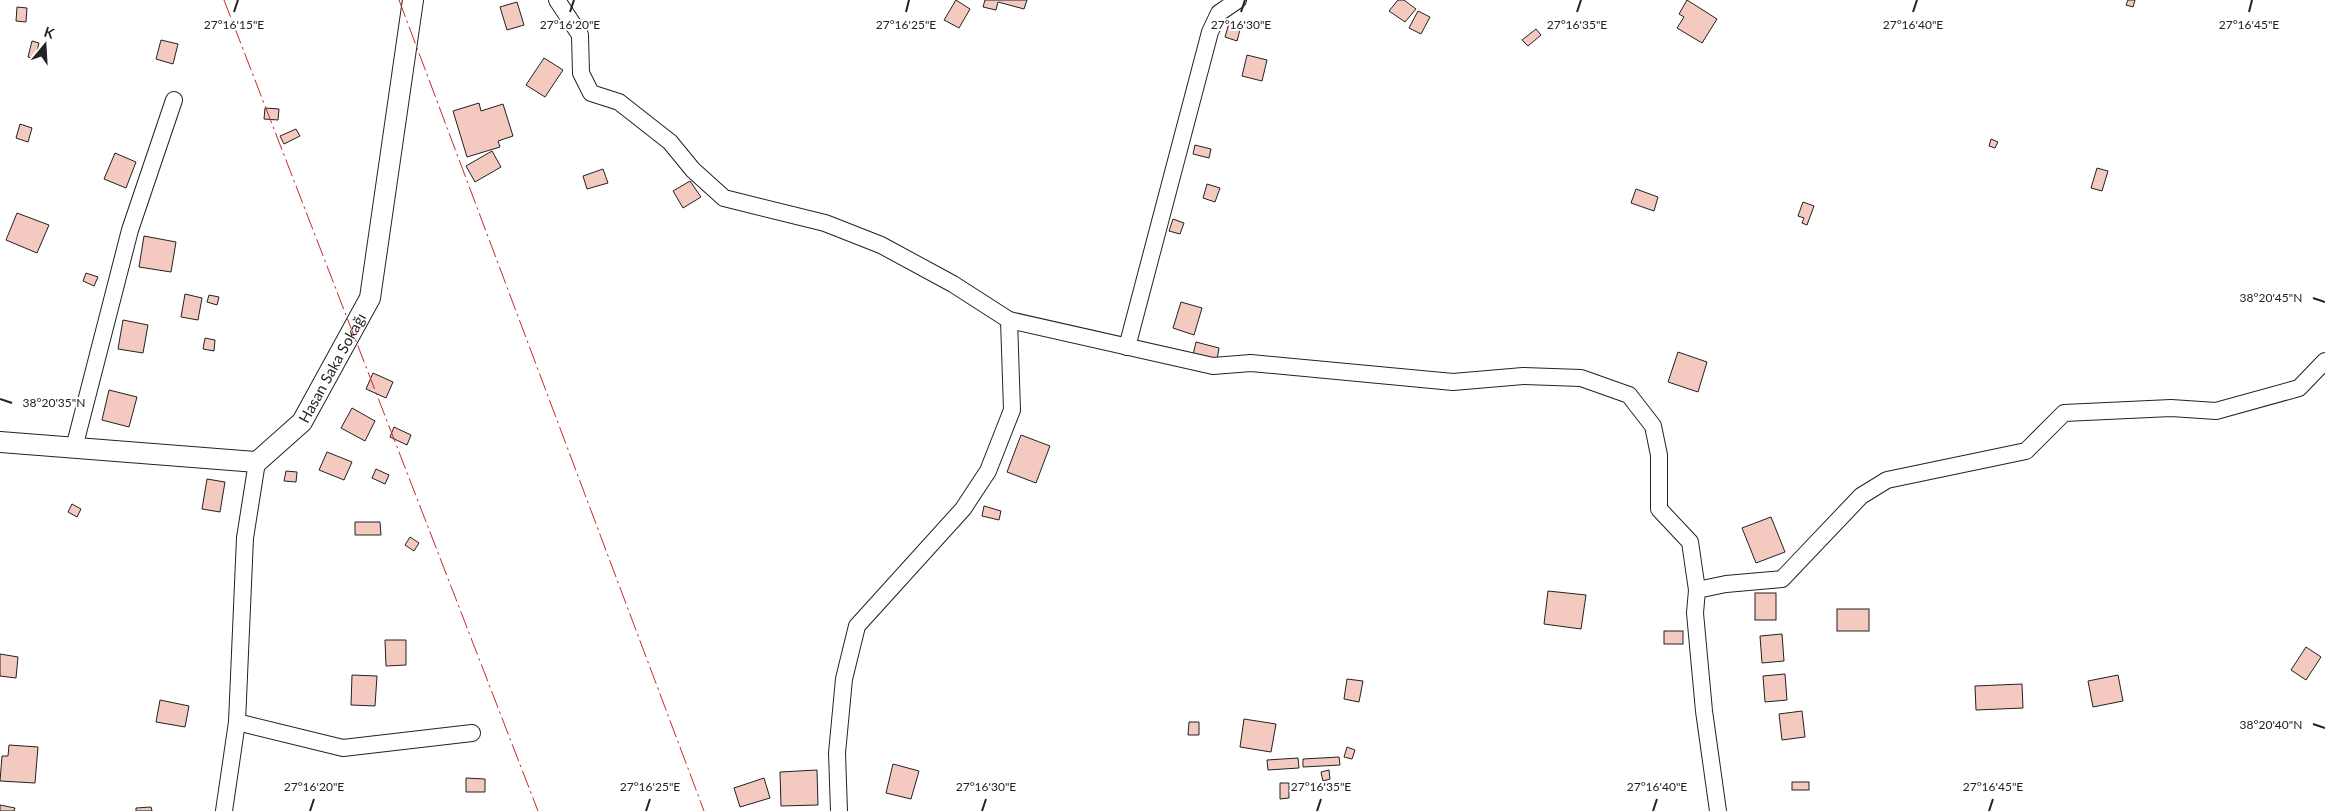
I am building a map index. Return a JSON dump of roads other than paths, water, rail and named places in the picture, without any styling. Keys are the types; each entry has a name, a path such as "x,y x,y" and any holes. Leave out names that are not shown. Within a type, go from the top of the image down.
{"street":[{"name":"Hasan Saka Sokağı","path":"258,462 302,422 370,298 413,0"},
{"path":"557,0 580,35 581,73 591,93 619,102 670,142 693,170 724,198 825,223 881,245 953,284 1009,320 1213,366 1251,364 1453,382 1523,376 1581,378 1629,396 1653,426 1660,455 1660,509 1690,542 1697,590 1695,613 1704,711 1718,811"},
{"path":"1127,347 1210,32 1218,13 1238,0"},
{"path":"74,448 130,230 174,100"},
{"path":"839,811 837,753 844,679 857,626 963,508 988,471 1012,410 1009,320"},
{"path":"1697,590 1726,584 1782,579 1861,496 1887,480 2026,451 2064,413 2171,408 2216,411 2299,388 2325,360"},
{"path":"0,442 258,462 245,538 237,722 224,811"},
{"path":"237,722 333,748 472,733"}]}
